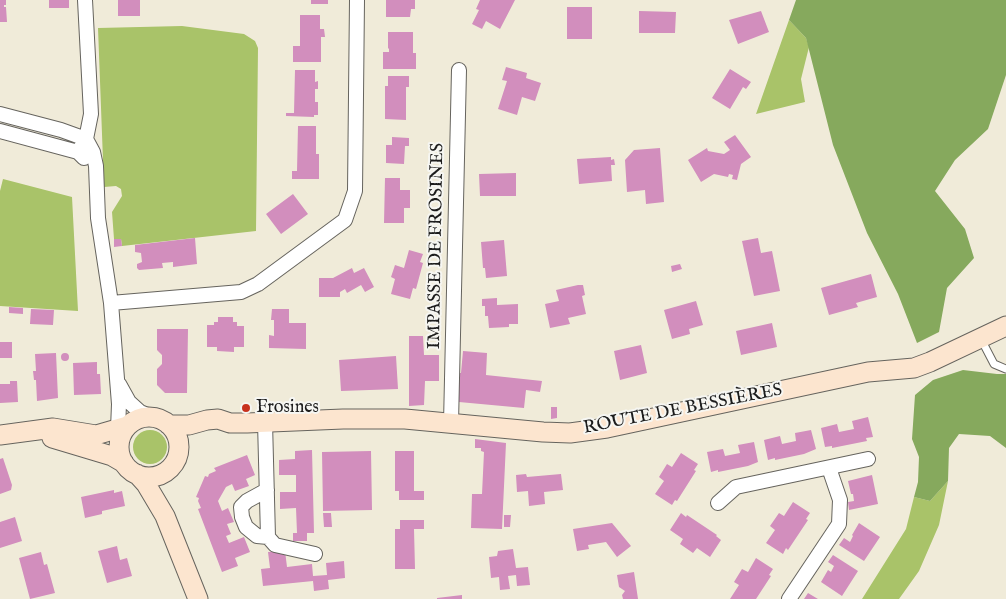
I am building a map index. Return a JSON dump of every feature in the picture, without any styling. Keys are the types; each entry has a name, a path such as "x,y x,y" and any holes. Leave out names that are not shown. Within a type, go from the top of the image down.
{"main road":[{"name":"ROUTE DE BESSIÈRES","path":"173,462 186,444 208,430 230,423 405,419 543,432 570,432 607,428 868,372 914,368 1006,326"},
{"path":"0,435 53,428 96,435 122,431 134,421 143,418 160,421 177,439 173,462 166,482 165,516"},
{"name":"ROUTE DE BESSIÈRES","path":"160,421 189,425 218,419 230,423"},
{"path":"122,431 119,447 130,469 145,476 153,476 162,474 173,462"},
{"path":"30,432 112,456 146,484 165,516 198,599"},
{"path":"183,560 209,599"}],"street":[{"path":"78,152 86,138 91,114 85,0"},
{"path":"111,303 241,292 258,284 345,220 355,191 358,0"},
{"name":"IMPASSE DE FROSINES","path":"451,423 459,70"},
{"path":"0,114 86,138 93,152 96,166 98,218 111,303 122,431"},
{"path":"0,130 78,152 84,157 90,168 96,188"},
{"path":"117,381 129,402 140,412 160,421"},
{"path":"265,422 268,538"},
{"path":"718,503 736,487 868,459"},
{"path":"790,599 839,524 840,500 829,468"},
{"path":"267,490 247,501 241,507 246,527 257,536 268,538 275,545 315,554"}],"lane":[{"path":"980,338 994,364 1006,369"}],"green space":[{"path":"796,0 1006,0 1006,75 988,129 955,160 935,191 965,229 974,258 947,288 939,332 917,343 898,294 867,233 833,145 806,38 789,20"},
{"path":"789,20 806,38 809,47 801,79 805,102 756,114"},
{"path":"182,26 244,34 255,41 258,48 256,231 122,246 121,239 114,239 112,212 122,196 121,189 116,186 104,187 98,28"},
{"path":"3,179 72,197 78,311 0,306 0,191"},
{"path":"963,370 1006,374 1006,448 990,436 959,434 949,448 948,481 930,501 914,497 918,482 919,457 912,439 915,395 933,380"},
{"path":"150,430 157,431 162,435 166,440 166,454 162,459 157,463 150,464 143,463 138,459 134,454 133,447 134,440 138,435 143,431"},
{"path":"948,481 939,525 919,571 899,599 862,599 906,529 914,497 930,501"}],"building":[{"path":"0,0 6,0 4,7 6,7 7,22 0,22"},
{"path":"49,0 69,0 69,8 49,8"},
{"path":"118,0 140,0 140,16 118,16"},
{"path":"311,0 328,0 328,4 311,4"},
{"path":"386,0 415,0 415,9 411,9 410,17 386,17"},
{"path":"480,0 515,0 500,29 486,21 482,29 472,24 479,10 476,9"},
{"path":"567,7 592,7 592,39 567,39"},
{"path":"639,11 676,12 675,33 639,33"},
{"path":"761,11 769,32 738,44 729,20"},
{"path":"300,15 320,15 320,29 324,29 325,37 321,37 321,62 293,62 293,46 300,46"},
{"path":"388,32 413,32 413,53 416,53 416,69 383,69 383,52 389,52"},
{"path":"506,67 527,73 526,78 541,83 535,101 522,97 517,115 498,109 507,81 502,80"},
{"path":"730,69 751,82 746,89 743,87 730,109 712,98"},
{"path":"295,70 315,70 315,82 318,81 318,89 315,89 315,102 318,102 318,115 314,115 314,117 286,116 286,113 294,113"},
{"path":"388,76 409,76 409,87 406,87 406,120 385,119 385,86 388,86"},
{"path":"298,126 316,126 316,154 319,154 319,179 292,179 292,171 297,171"},
{"path":"735,135 751,157 741,164 737,180 732,179 733,175 729,174 728,177 714,174 701,182 688,160 707,148 708,151 724,154 730,150 724,142"},
{"path":"392,137 409,138 409,146 405,146 404,164 386,163 386,145 392,145"},
{"path":"660,148 664,202 646,204 645,190 627,192 625,160 634,150"},
{"path":"611,157 611,160 614,159 615,165 611,165 612,181 579,184 577,159"},
{"path":"516,173 516,196 480,196 479,174"},
{"path":"385,178 400,178 400,190 410,190 410,208 404,208 404,223 384,223"},
{"path":"293,194 308,214 281,234 266,214"},
{"path":"195,238 197,264 173,267 173,262 162,263 163,268 139,270 137,268 137,264 142,262 141,253 135,252 135,245"},
{"path":"758,238 761,253 772,251 780,291 754,296 742,241"},
{"path":"114,239 121,239 122,246 114,247"},
{"path":"504,240 507,276 486,278 485,268 483,268 481,242"},
{"path":"409,250 423,254 420,262 423,263 416,289 413,288 410,299 391,294 395,279 391,277 395,265 404,268"},
{"path":"680,264 682,269 672,272 671,266"},
{"path":"352,268 354,273 364,268 374,287 365,292 361,285 347,293 345,289 340,292 340,297 319,297 319,278 333,278"},
{"path":"871,274 877,297 856,303 858,307 829,315 821,288"},
{"path":"583,285 585,295 582,296 586,314 568,318 570,324 550,328 545,304 559,301 556,290"},
{"path":"497,298 497,305 518,304 518,324 509,324 509,327 489,328 488,316 485,316 485,306 482,306 482,299"},
{"path":"696,301 703,325 689,329 690,334 672,339 664,310"},
{"path":"9,307 23,308 23,314 9,313"},
{"path":"31,309 54,310 53,325 30,324"},
{"path":"272,309 289,309 289,323 306,323 306,349 269,348 269,335 274,336 274,320 271,320"},
{"path":"218,317 233,317 233,322 237,322 237,326 244,326 244,347 234,347 234,352 217,351 217,347 207,347 207,325 214,325 214,322 218,322"},
{"path":"772,323 777,347 741,355 736,331"},
{"path":"157,329 188,329 187,393 165,393 157,385 157,369 162,364 162,355 157,350"},
{"path":"409,336 423,336 424,355 439,355 439,381 425,381 424,405 409,406"},
{"path":"0,342 12,342 12,358 0,358"},
{"path":"641,345 647,373 620,380 614,351"},
{"path":"463,351 487,353 486,375 542,381 540,392 526,390 524,408 459,402 459,373 461,373"},
{"path":"56,353 58,398 37,401 36,380 34,380 33,371 36,371 35,354"},
{"path":"65,353 69,357 65,361 61,357"},
{"path":"396,356 398,389 341,391 339,360"},
{"path":"97,362 101,394 74,395 73,363"},
{"path":"10,381 17,381 18,402 0,403 0,384 10,384"},
{"path":"551,407 557,407 557,418 551,419"},
{"path":"868,417 873,437 866,438 867,441 832,448 832,446 825,447 821,428 837,424 839,432 854,429 852,421"},
{"path":"811,430 816,449 804,454 768,460 764,440 780,436 782,444 796,441 795,433"},
{"path":"475,439 506,443 502,529 471,528 472,494 482,494 484,452 481,451 481,448 475,448"},
{"path":"754,442 758,462 748,466 711,472 707,452 723,449 725,456 740,453 738,445"},
{"path":"312,450 314,533 307,533 307,541 293,541 293,533 297,533 296,508 280,509 280,492 296,492 296,475 279,475 279,460 295,459 295,451"},
{"path":"371,451 372,510 323,511 322,452"},
{"path":"395,451 414,451 414,491 424,491 424,500 399,500 399,491 395,491"},
{"path":"681,453 698,464 694,470 696,471 677,501 675,500 672,505 655,494 664,481 659,477 667,464 672,467"},
{"path":"247,455 255,475 246,479 249,486 235,491 232,484 226,487 218,501 222,511 228,508 234,522 227,524 231,534 226,536 229,543 244,537 250,552 235,558 238,566 222,572 198,509 201,508 198,501 199,498 196,497 205,476 208,477 209,474 216,471 214,468"},
{"path":"3,458 12,485 11,490 0,494 0,459"},
{"path":"526,474 527,477 561,474 563,490 544,492 545,504 529,506 528,491 517,492 516,475"},
{"path":"872,475 878,504 849,510 848,502 854,501 848,481"},
{"path":"114,490 114,493 122,491 125,506 102,511 102,514 85,518 81,497"},
{"path":"793,502 810,513 806,519 808,520 788,550 786,548 783,554 766,543 775,530 770,526 779,513 784,516"},
{"path":"323,513 331,513 332,527 324,527"},
{"path":"681,513 717,535 721,540 710,557 697,548 693,553 680,544 683,539 670,530"},
{"path":"504,515 511,515 510,527 504,527"},
{"path":"15,517 22,541 0,548 0,522"},
{"path":"400,520 424,520 424,529 414,529 415,569 395,569 395,529 400,529"},
{"path":"612,523 631,546 617,557 606,542 588,545 589,549 577,551 573,529"},
{"path":"859,523 880,537 864,561 839,545 844,538 850,542"},
{"path":"117,546 120,560 127,558 132,576 107,583 98,551"},
{"path":"513,549 516,568 528,567 530,585 517,586 516,575 508,576 510,589 500,590 499,577 491,578 489,557 497,556 498,551"},
{"path":"285,551 287,567 312,564 313,576 327,575 326,563 344,561 345,578 328,580 329,589 314,591 313,581 263,586 261,569 270,568 268,552"},
{"path":"41,552 44,565 47,564 55,593 30,599 19,558"},
{"path":"833,555 858,571 842,596 821,582 828,570 831,572 834,566 828,562"},
{"path":"756,558 773,569 769,575 771,576 756,599 730,599 739,585 734,582 742,569 748,572"},
{"path":"634,572 638,599 623,599 622,595 625,591 619,587 617,575"},
{"path":"808,593 818,599 804,599"},
{"path":"462,595 462,599 437,599 437,598"}],"place":[{"name":"Frosines","path":"246,408"}]}
